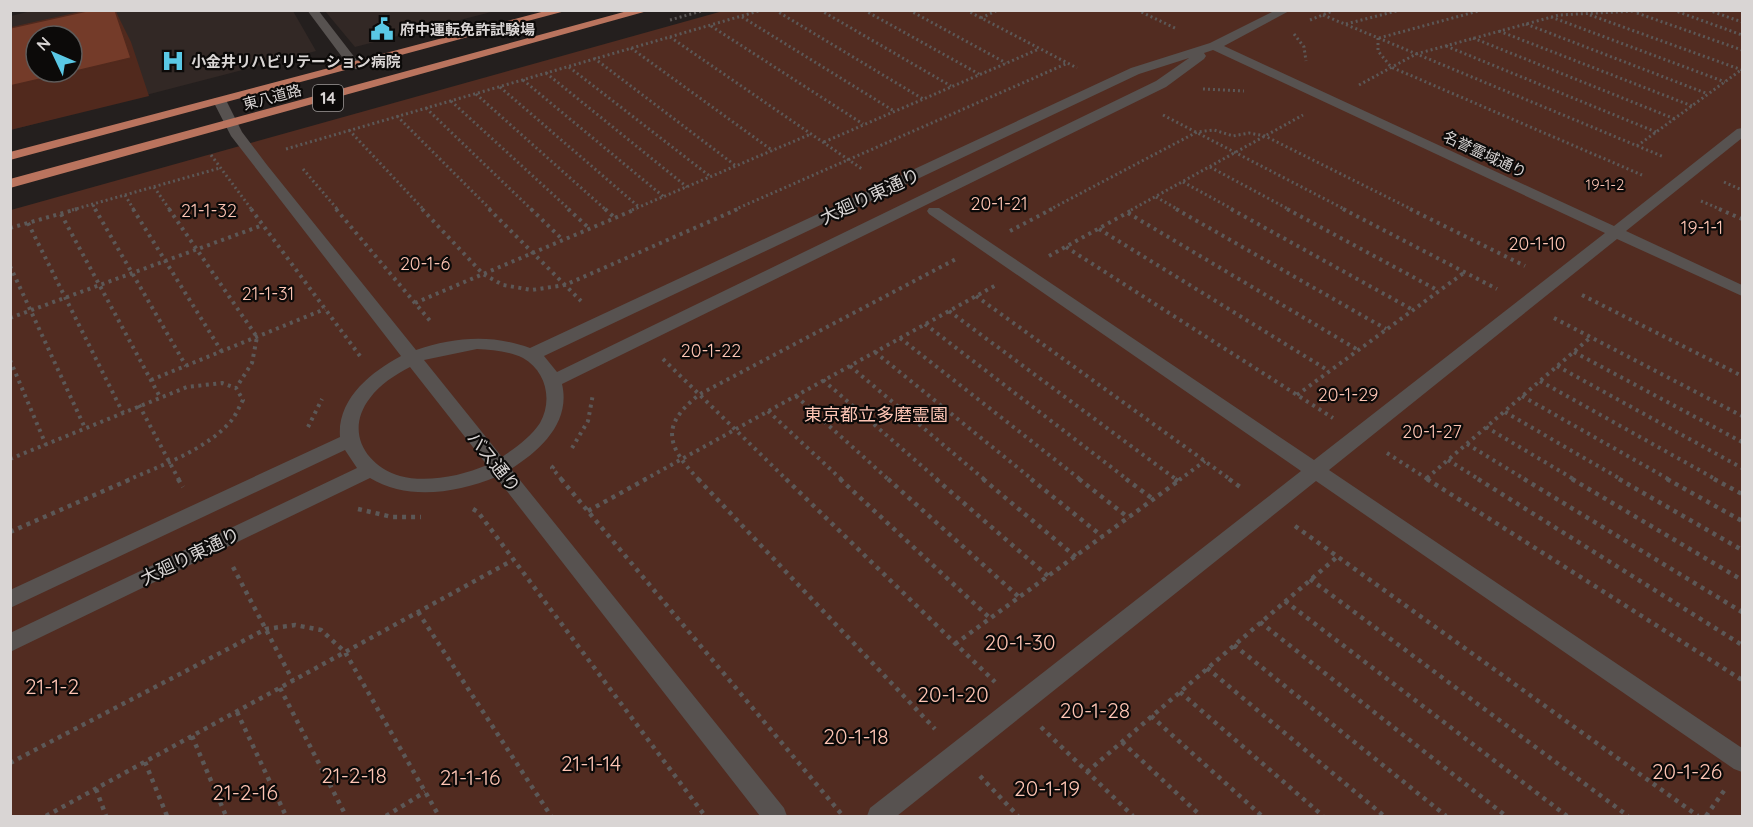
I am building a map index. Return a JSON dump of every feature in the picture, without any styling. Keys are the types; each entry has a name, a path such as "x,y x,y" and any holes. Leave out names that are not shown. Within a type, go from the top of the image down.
{"main road":[{"name":"東八道路","path":"10,156 564,10"},
{"name":"東八道路","path":"10,184 646,10"},
{"path":"334,71 338,77 358,79 449,55 581,29"}],"street":[{"path":"312,10 355,66"},
{"name":"大廻り東通り","path":"531,356 1135,71 1214,46 1286,10"},
{"name":"大廻り東通り","path":"553,381 1161,84 1214,46"},
{"name":"名誉霊域通り","path":"1214,46 1743,291"},
{"name":"バス通り","path":"220,101 240,140 775,816"},
{"path":"879,816 1743,132"},
{"path":"984,142 1011,158"},
{"path":"934,211 1743,761"},
{"path":"802,228 828,247"},
{"path":"477,343 506,346 531,356 545,367 553,381 556,402 548,425 528,448 499,468 466,480 429,486 395,482 369,470 355,457 348,441 350,418 363,394 385,374 412,358 444,347 477,343"},
{"name":"大廻り東通り","path":"10,600 348,441"},
{"name":"大廻り東通り","path":"10,643 369,470"}],"path":[{"path":"286,149 762,10"},
{"path":"775,10 923,99"},
{"path":"820,10 951,86"},
{"path":"864,10 979,75"},
{"path":"909,10 1006,63"},
{"path":"349,130 483,274 496,285 513,290 539,290 565,285 1068,63 966,10"},
{"path":"980,18 998,10"},
{"path":"1137,10 1179,30"},
{"path":"1346,24 1400,10"},
{"path":"1378,38 1482,10"},
{"path":"1553,10 1559,15"},
{"path":"1331,100 1416,54 1472,38 1559,15 1654,10"},
{"path":"1673,10 1743,35"},
{"path":"1708,10 1743,22"},
{"path":"1634,11 1743,50"},
{"path":"1586,14 1742,70"},
{"path":"1323,15 1743,190"},
{"path":"741,16 894,111"},
{"path":"1550,17 1725,82"},
{"path":"1525,24 1708,94"},
{"path":"710,25 864,124"},
{"path":"1499,31 1692,106"},
{"path":"670,36 848,159"},
{"path":"1378,38 1376,46 1378,56 1391,67 1743,219"},
{"path":"1472,38 1675,119"},
{"path":"1445,46 1656,132"},
{"path":"630,48 773,151"},
{"path":"823,142 1040,49"},
{"path":"594,58 736,166"},
{"path":"568,66 711,177"},
{"path":"1637,146 1742,70"},
{"path":"545,73 687,187"},
{"path":"522,80 664,197"},
{"path":"499,86 639,208"},
{"path":"475,93 615,218"},
{"path":"451,100 590,229"},
{"path":"426,108 563,240"},
{"path":"1157,112 1743,416"},
{"path":"588,511 1309,112"},
{"path":"397,116 602,322"},
{"path":"1018,816 680,460 671,444 673,426 682,408 700,394 1197,132 1214,130 1233,136 1249,133 1265,136 1743,376"},
{"path":"415,303 812,134"},
{"path":"280,142 294,158"},
{"path":"207,149 363,359 356,364"},
{"path":"301,167 435,327"},
{"path":"1209,167 1439,291"},
{"path":"10,228 220,168"},
{"path":"1183,182 1413,310"},
{"path":"154,187 257,337 252,363 236,388"},
{"path":"124,195 222,352"},
{"path":"1156,197 1386,329"},
{"path":"93,205 186,366"},
{"path":"1128,212 1358,350"},
{"path":"61,214 160,397"},
{"path":"28,223 123,412"},
{"path":"10,318 263,225"},
{"path":"1098,229 1329,371"},
{"path":"1066,247 1743,680"},
{"path":"10,266 85,428"},
{"path":"1297,395 1465,272"},
{"path":"976,296 1698,816"},
{"path":"151,381 325,309"},
{"path":"949,311 1178,481"},
{"path":"925,324 1153,499"},
{"path":"1428,478 1591,337"},
{"path":"900,338 1129,518"},
{"path":"875,352 1102,537"},
{"path":"1574,352 1743,442"},
{"path":"661,357 1133,816"},
{"path":"10,360 46,445"},
{"path":"850,366 1076,557"},
{"path":"1557,366 1743,468"},
{"path":"823,381 1048,576"},
{"path":"1540,381 1743,494"},
{"path":"10,459 187,387 222,383 236,388 243,400 232,420 211,439 169,462 10,532"},
{"path":"569,451 588,421 593,392"},
{"path":"796,396 1019,597"},
{"path":"1522,396 1743,521"},
{"path":"307,433 310,420 324,397"},
{"path":"139,405 188,496"},
{"path":"768,411 991,619"},
{"path":"1505,412 1743,550"},
{"path":"1486,427 1743,580"},
{"path":"1467,444 1743,612"},
{"path":"561,459 552,468 843,816"},
{"path":"1448,460 1743,645"},
{"path":"956,644 1205,461"},
{"path":"354,507 393,517 426,517"},
{"path":"466,511 475,508 705,816"},
{"path":"1087,772 1337,556"},
{"path":"229,559 293,681"},
{"path":"46,816 513,560"},
{"path":"1310,579 1628,816"},
{"path":"1286,601 1567,816"},
{"path":"418,612 550,816"},
{"path":"1260,622 1506,816"},
{"path":"10,763 266,629 295,625 321,630 345,652 439,816"},
{"path":"1234,645 1446,816"},
{"path":"1207,668 1384,816"},
{"path":"280,688 346,816"},
{"path":"1180,692 1323,816"},
{"path":"237,712 286,816"},
{"path":"1151,716 1262,816"},
{"path":"192,736 226,816"},
{"path":"1122,742 1201,816"},
{"path":"145,762 167,816"},
{"path":"96,789 106,816"},
{"path":"386,816 425,792"}],"shaded area":[{"name":"小金井リハビリテーション病院","path":"35,10 293,11 316,51 11,130 11,16"},
{"name":"府中運転免許試験場","path":"325,11 495,11 355,47"}],"green space":[{"name":"東京都立多磨霊園","path":"723,11 1742,11 1742,816 11,816 11,210"}],"building":[{"path":"91,10 115,10 131,58 84,69 84,24 28,24"},
{"path":"24,25 24,83 10,86 10,28"}],"place":[{"name":"府中運転免許試験場","path":"382,29"},
{"name":"小金井リハビリテーション病院","path":"173,61"}],"park label":[{"name":"19-1-2","path":"1605,184"},
{"name":"20-1-21","path":"999,203"},
{"name":"21-1-32","path":"209,210"},
{"name":"19-1-1","path":"1702,227"},
{"name":"20-1-10","path":"1537,243"},
{"name":"20-1-6","path":"425,263"},
{"name":"21-1-31","path":"268,293"},
{"name":"20-1-22","path":"711,350"},
{"name":"20-1-29","path":"1348,394"},
{"name":"20-1-27","path":"1432,431"},
{"name":"20-1-30","path":"1020,642"},
{"name":"21-1-2","path":"52,686"},
{"name":"20-1-20","path":"953,694"},
{"name":"20-1-28","path":"1095,710"},
{"name":"20-1-18","path":"856,736"},
{"name":"21-1-14","path":"591,763"},
{"name":"20-1-26","path":"1687,771"},
{"name":"21-2-18","path":"354,775"},
{"name":"21-1-16","path":"470,777"},
{"name":"20-1-19","path":"1047,788"},
{"name":"21-2-16","path":"245,792"}]}
